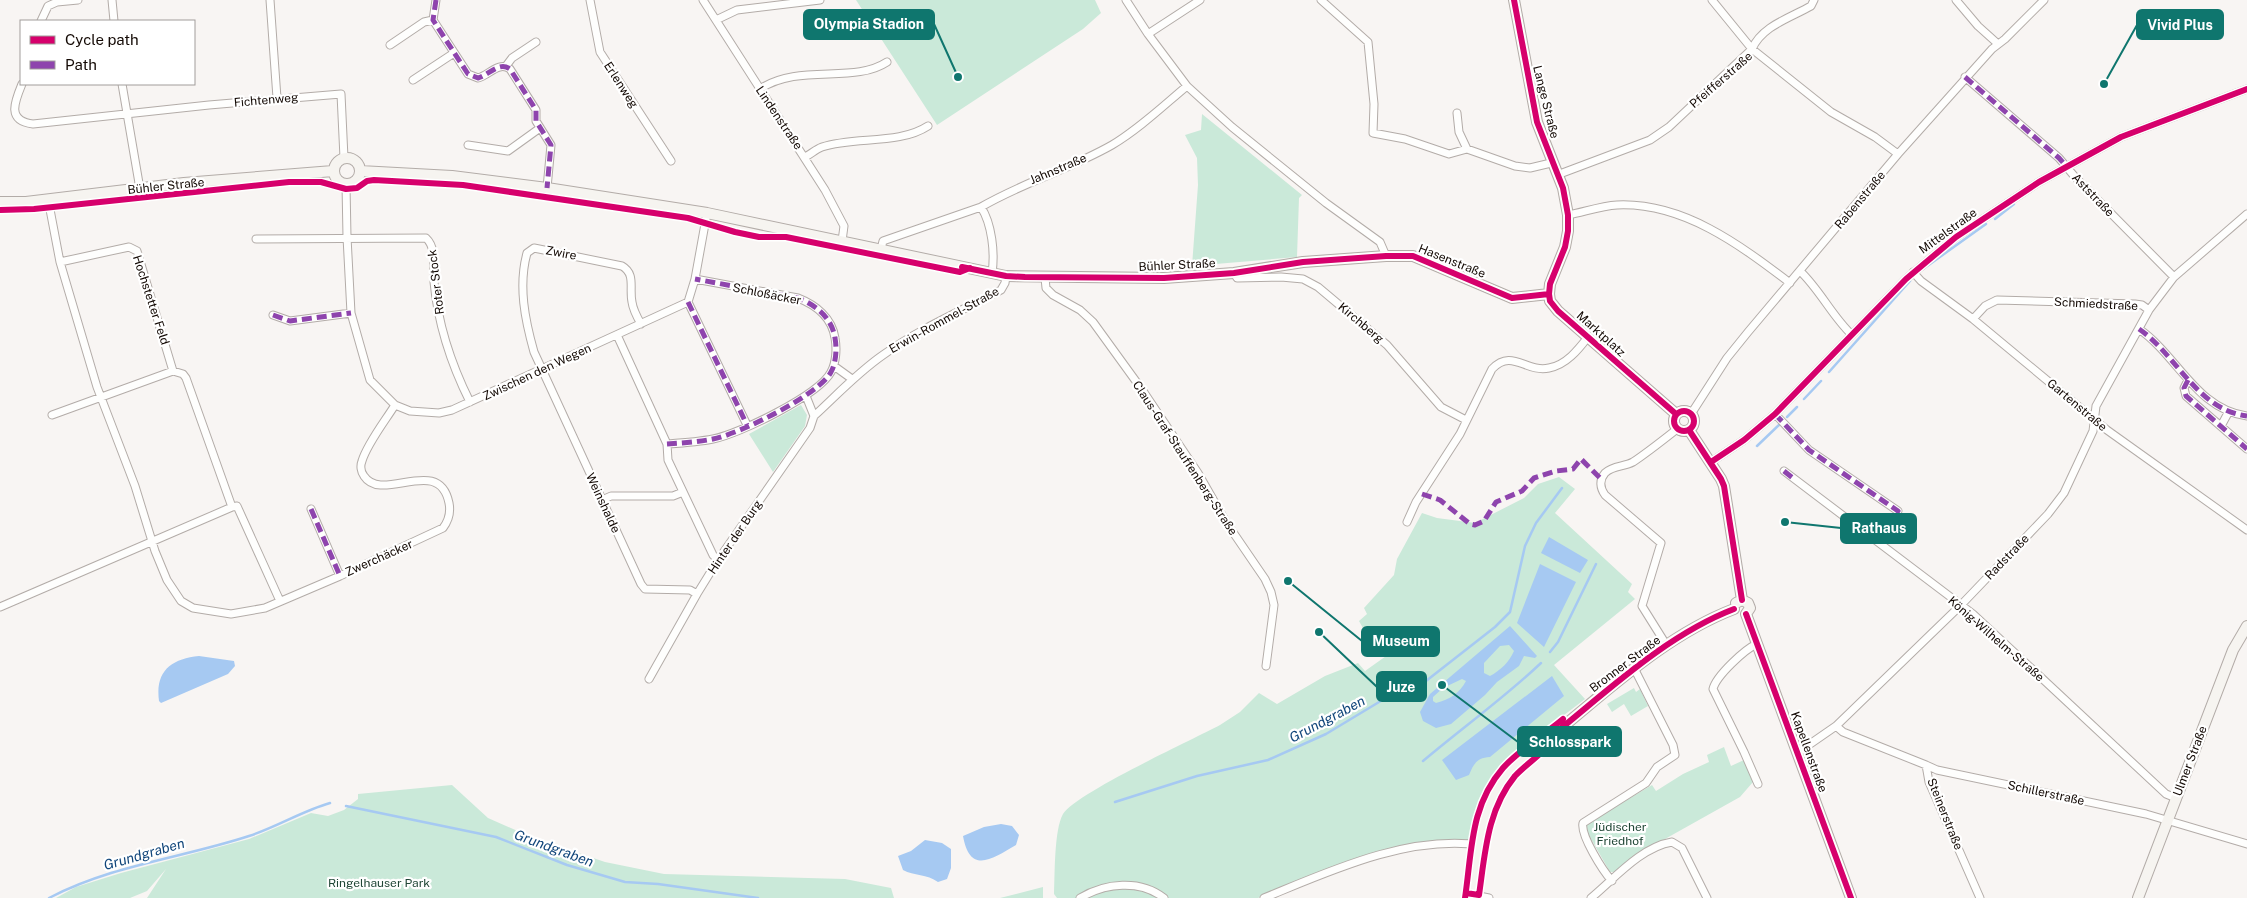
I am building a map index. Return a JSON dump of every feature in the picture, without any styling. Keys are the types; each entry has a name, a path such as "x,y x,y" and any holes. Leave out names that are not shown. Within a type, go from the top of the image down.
{"street":[{"path":"41,20 48,6 57,2 78,0"},
{"path":"112,0 114,20"},
{"path":"270,0 277,98"},
{"path":"436,0 433,20 468,74 474,78 482,78 501,66 506,66 510,69 536,110 536,121 550,145 547,188"},
{"name":"Erlenweg","path":"590,0 600,52 671,161"},
{"name":"Lindenstraße","path":"703,0 806,157 844,226 842,241"},
{"path":"716,20 737,10 820,0"},
{"path":"1126,0 1148,34 1187,86 1232,127 1326,203 1380,242 1386,256"},
{"path":"1148,34 1200,0"},
{"path":"1320,0 1368,42 1374,104 1373,133 1405,139 1449,154 1467,149 1515,166 1530,168 1551,163"},
{"name":"Lange Straße","path":"1514,0 1537,122 1551,163 1558,175 1568,215 1565,247 1550,284 1548,294"},
{"path":"1712,0 1752,49 1756,40 1790,15 1810,6 1814,0"},
{"path":"1956,0 1978,26 1998,44"},
{"name":"Rabenstraße","path":"1691,414 1727,358 1898,154 1965,77 2044,0"},
{"path":"390,45 424,22 433,20"},
{"path":"506,66 512,58 536,42"},
{"name":"Pfeifferstraße","path":"1558,175 1650,140 1669,127 1752,49 1831,112 1875,137 1898,154"},
{"path":"413,80 454,53"},
{"path":"760,89 771,82 788,76 870,70 888,62"},
{"name":"Aststraße","path":"1965,77 2060,158 2075,177 2174,277"},
{"name":"Fichtenweg","path":"22,85 14,102 14,111 18,118 27,123 277,98 341,94 344,158"},
{"path":"122,85 140,189"},
{"name":"Jahnstraße","path":"881,249 883,241 981,207 1010,190 1112,145 1132,132 1187,86"},
{"name":"Mittelstraße","path":"1711,462 1744,440 1775,414 1913,272 1956,237 2039,182 2121,137 2247,89"},
{"path":"1457,113 1459,132 1467,149"},
{"path":"806,157 820,148 829,145 908,134 928,126"},
{"path":"468,145 508,151 540,128"},
{"path":"344,158 355,161 360,171 356,181 346,185 336,179 333,172 336,163 344,158"},
{"name":"Bühler Straße","path":"360,171 452,176 547,188 706,213 1006,276 1045,278 1164,278 1234,273 1303,262 1386,256"},
{"name":"Bühler Straße","path":"0,202 333,172"},
{"path":"346,185 351,313 370,380 394,405"},
{"path":"48,199 60,262"},
{"path":"1568,215 1616,205 1652,206 1669,211 1686,217 1750,252 1790,283"},
{"path":"981,207 987,216 994,260 992,273"},
{"path":"706,213 695,279 688,302 747,425"},
{"name":"Schmiedstraße","path":"1972,319 1985,306 1997,300 2135,304 2149,310 2174,277 2247,214"},
{"path":"256,239 347,237"},
{"name":"Roter Stock","path":"347,237 421,237 430,242 433,249 436,300 443,335 470,402"},
{"name":"Hochstetter Feld","path":"60,262 129,247 137,251 174,371 183,374 186,378 232,508 237,506 280,601"},
{"name":"Zwire","path":"542,369 528,331 523,297 526,257 529,250 534,248 622,266 629,270 632,301 640,324"},
{"name":"Hasenstraße","path":"1386,256 1413,256 1508,296 1518,298 1548,294"},
{"name":"Zwerchäcker","path":"60,262 65,283 102,396 153,542 172,590 181,601 193,608 231,614 265,608 436,533 443,528 449,518 448,499 437,484 423,480 376,484 365,478 362,473 362,460 394,405"},
{"path":"1800,272 1807,278 1843,327 1852,335"},
{"name":"Gartenstraße","path":"1913,272 1921,281 1972,319 2094,420 2247,530"},
{"name":"Kirchberg","path":"1234,273 1237,278 1248,279 1281,277 1303,279 1318,287 1387,344 1441,407 1466,420"},
{"name":"Erwin-Rommel-Straße","path":"814,416 852,379 883,354 907,339 1000,290 1005,283 1006,276"},
{"name":"Claus-Graf-Stauffenberg-Straße","path":"1045,278 1046,288 1053,295 1080,310 1093,322 1198,473 1226,522 1265,579 1271,592 1274,606 1266,666"},
{"name":"Schloßäcker","path":"695,279 798,298 810,303 820,311 832,329 836,347 834,366"},
{"name":"Marktplatz","path":"1548,294 1550,302 1558,311 1676,414"},
{"name":"Zwischen den Wegen","path":"394,405 410,411 439,413 452,410 688,302"},
{"name":"Radstraße","path":"1797,753 1836,726 1960,605 2048,514 2064,493 2093,432 2096,406 2149,310"},
{"path":"273,315 290,321 351,313"},
{"path":"2139,329 2150,336 2188,380 2218,407 2228,413 2247,416"},
{"path":"617,335 667,444 668,460 712,555 718,560"},
{"path":"1407,522 1416,502 1460,434 1492,369 1498,362 1505,359 1539,369 1549,368 1558,365 1574,354 1588,338"},
{"path":"667,444 714,439 730,434 806,396 825,382 834,366 852,379"},
{"name":"Weinshalde","path":"542,369 641,584 645,588 690,590 697,594"},
{"path":"52,415 174,371"},
{"path":"2188,380 2184,388 2186,396 2247,449"},
{"path":"806,396 814,416"},
{"path":"1682,411 1691,414 1694,421 1690,430 1683,432 1677,429 1673,420 1676,414 1682,411"},
{"path":"2221,426 2228,413"},
{"path":"1775,414 1809,450 1898,511"},
{"name":"Hinter der Burg","path":"649,679 718,560 810,428 814,416"},
{"path":"1667,646 1642,606 1661,543 1605,495 1601,485 1604,474 1611,468 1632,462 1677,429"},
{"path":"1690,430 1724,486 1742,600 1749,605 1746,614 1739,615 1734,609 1737,602 1742,600"},
{"name":"König-Wilhelm-Straße","path":"1784,471 1960,605 2166,794 2176,798"},
{"path":"602,500 611,496 673,496 683,492"},
{"path":"0,607 232,508"},
{"path":"310,509 340,576"},
{"name":"Bronner Straße","path":"1474,896 1480,845 1492,800 1513,770 1591,704 1667,646 1719,614 1734,609"},
{"name":"Kapellenstraße","path":"1746,614 1851,898"},
{"name":"Ulmer Straße","path":"2138,898 2233,650 2247,626"},
{"path":"1757,644 1739,657 1715,683 1713,689 1758,784"},
{"path":"1612,881 1605,873 1584,834 1583,823 1646,783 1656,767 1676,755 1673,745 1635,670"},
{"name":"Steinerstraße","path":"1836,726 1843,732 1926,765 1930,782 1980,898"},
{"name":"Schillerstraße","path":"1926,765 1937,770 2167,820"},
{"path":"2167,820 2247,844"},
{"path":"1264,898 1371,856 1450,842 1480,845"},
{"path":"1591,898 1641,856 1672,842 1682,848 1707,898"},
{"path":"1080,898 1093,890 1108,886 1128,885 1143,888 1164,898"},
{"path":"1474,896 1489,898"}],"green space":[{"path":"856,0 1095,0 1101,13 1083,29 937,125"},
{"path":"1202,114 1302,195 1299,198 1297,257 1192,266 1198,185 1197,158 1185,135 1201,130"},
{"path":"801,405 807,415 805,426 773,472 749,434"},
{"path":"1559,477 1575,489 1555,513 1632,584 1628,592 1635,599 1554,665 1585,699 1527,743 1512,756 1488,783 1475,812 1469,841 1450,839 1370,854 1258,898 1057,898 1054,894 1058,830 1063,814 1072,805 1089,793 1136,767 1220,725 1240,712 1259,693 1277,704 1325,676 1358,663 1365,671 1396,649 1382,628 1368,637 1359,621 1367,614 1364,608 1394,575 1397,559 1422,513 1437,518 1475,523 1524,498 1538,484"},
{"path":"1634,688 1636,692 1640,689 1648,706 1631,716 1624,704 1612,712 1607,704"},
{"name":"Jüdischer Friedhof","path":"1724,747 1731,766 1744,760 1753,782 1740,797 1640,853 1615,872 1610,872 1587,832 1586,826 1588,823 1652,785 1656,791 1683,774 1709,762 1707,755"},
{"name":"Ringelhauser Park","path":"452,785 488,818 529,836 605,862 664,874 845,879 891,888 894,898 147,898 166,869 147,891 130,898 56,898 76,887 121,873 249,839 311,813 328,816 344,810 358,799 358,794"},
{"path":"1043,887 1043,898 1000,898"}],"water":[{"path":"1549,537 1588,560 1580,573 1541,553"},
{"path":"1540,564 1576,582 1544,647 1517,623"},
{"path":"1510,626 1537,656 1535,658 1524,656 1519,666 1497,682 1485,695 1451,724 1436,728 1423,721 1420,712 1430,694","holes":["1509,645 1514,651 1510,659 1490,676 1484,673 1484,663 1500,646","1462,679 1466,681 1454,695 1436,703 1433,701 1433,697 1443,688"]},
{"path":"199,656 234,661 235,666 228,674 161,703 158,691 163,674 167,668 180,660"},
{"path":"1552,676 1564,696 1490,757 1476,762 1469,775 1456,780 1442,760"},
{"path":"1001,824 1012,826 1019,835 1016,845 991,859 977,860 971,856 966,848 963,836 984,827"},
{"path":"925,840 942,843 951,849 951,868 947,879 938,882 903,870 898,856 911,851"}],"waterway":[{"path":"1995,219 2014,204"},
{"path":"1923,269 1986,224"},
{"path":"1829,372 1910,281"},
{"path":"1804,399 1821,381"},
{"path":"1787,417 1797,407"},
{"path":"1757,446 1780,424"},
{"name":"Grundgraben","path":"1115,802 1197,776 1268,760 1326,734 1394,693 1426,681 1495,627 1510,612 1525,546 1536,523 1562,488"},
{"path":"1550,652 1558,642 1596,564"},
{"path":"1423,761 1498,701 1541,663"},
{"name":"Grundgraben","path":"49,898 97,877 249,836 330,803"},
{"name":"Grundgraben","path":"346,806 496,837 567,865 625,882 658,884 758,898"}],"marked path":[{"path":"436,0 433,20 468,74 478,78 498,68 506,67 510,69 536,110 536,121 551,145 547,188"},
{"path":"1965,77 2066,166"},
{"path":"667,444 713,439 759,422 795,402 824,381 831,372 835,360 836,342 833,331 827,318 811,304 798,298 695,279"},
{"path":"688,302 747,425"},
{"path":"273,315 290,321 351,313"},
{"path":"2139,329 2214,404 2230,412 2247,416"},
{"path":"2188,380 2184,388 2186,396 2247,449"},
{"path":"1775,414 1809,450 1898,511 1874,540"},
{"path":"1422,494 1440,500 1470,524 1475,525 1484,521 1496,502 1522,491 1534,478 1556,471 1573,469 1581,459 1601,479"},
{"path":"1784,471 1794,479"},
{"path":"311,509 340,576"}],"cycle path":[{"path":"1514,0 1537,122 1563,188 1568,215 1565,247 1550,284 1550,301 1558,311 1676,414"},
{"path":"1711,462 1744,440 1775,414 1906,279 1956,237 2039,182 2121,137 2247,89"},
{"path":"0,210 34,209 289,182 321,182 346,189 357,188 367,181 374,180 463,185 688,218 759,237 786,237 960,272 970,268"},
{"path":"962,267 1006,276 1164,278 1234,273 1303,262 1413,256 1512,298 1549,294"},
{"path":"1684,411 1691,414 1694,421 1691,428 1684,431 1677,428 1674,421 1677,414 1684,411"},
{"path":"1689,430 1724,486 1742,600"},
{"path":"1466,893 1479,895 1486,848 1493,818 1498,803 1515,776 1545,749 1559,730 1642,662 1687,632 1734,609"},
{"path":"1746,614 1851,898"},
{"path":"1465,898 1474,830 1478,813 1492,783 1503,768 1517,755 1563,719"}],"place":[{"name":"Olympia Stadion","path":"958,77"},
{"name":"Vivid Plus","path":"2104,84"},
{"name":"Rathaus","path":"1785,522"},
{"name":"Museum","path":"1288,581"},
{"name":"Juze","path":"1319,632"},
{"name":"Schlosspark","path":"1442,685"}]}
